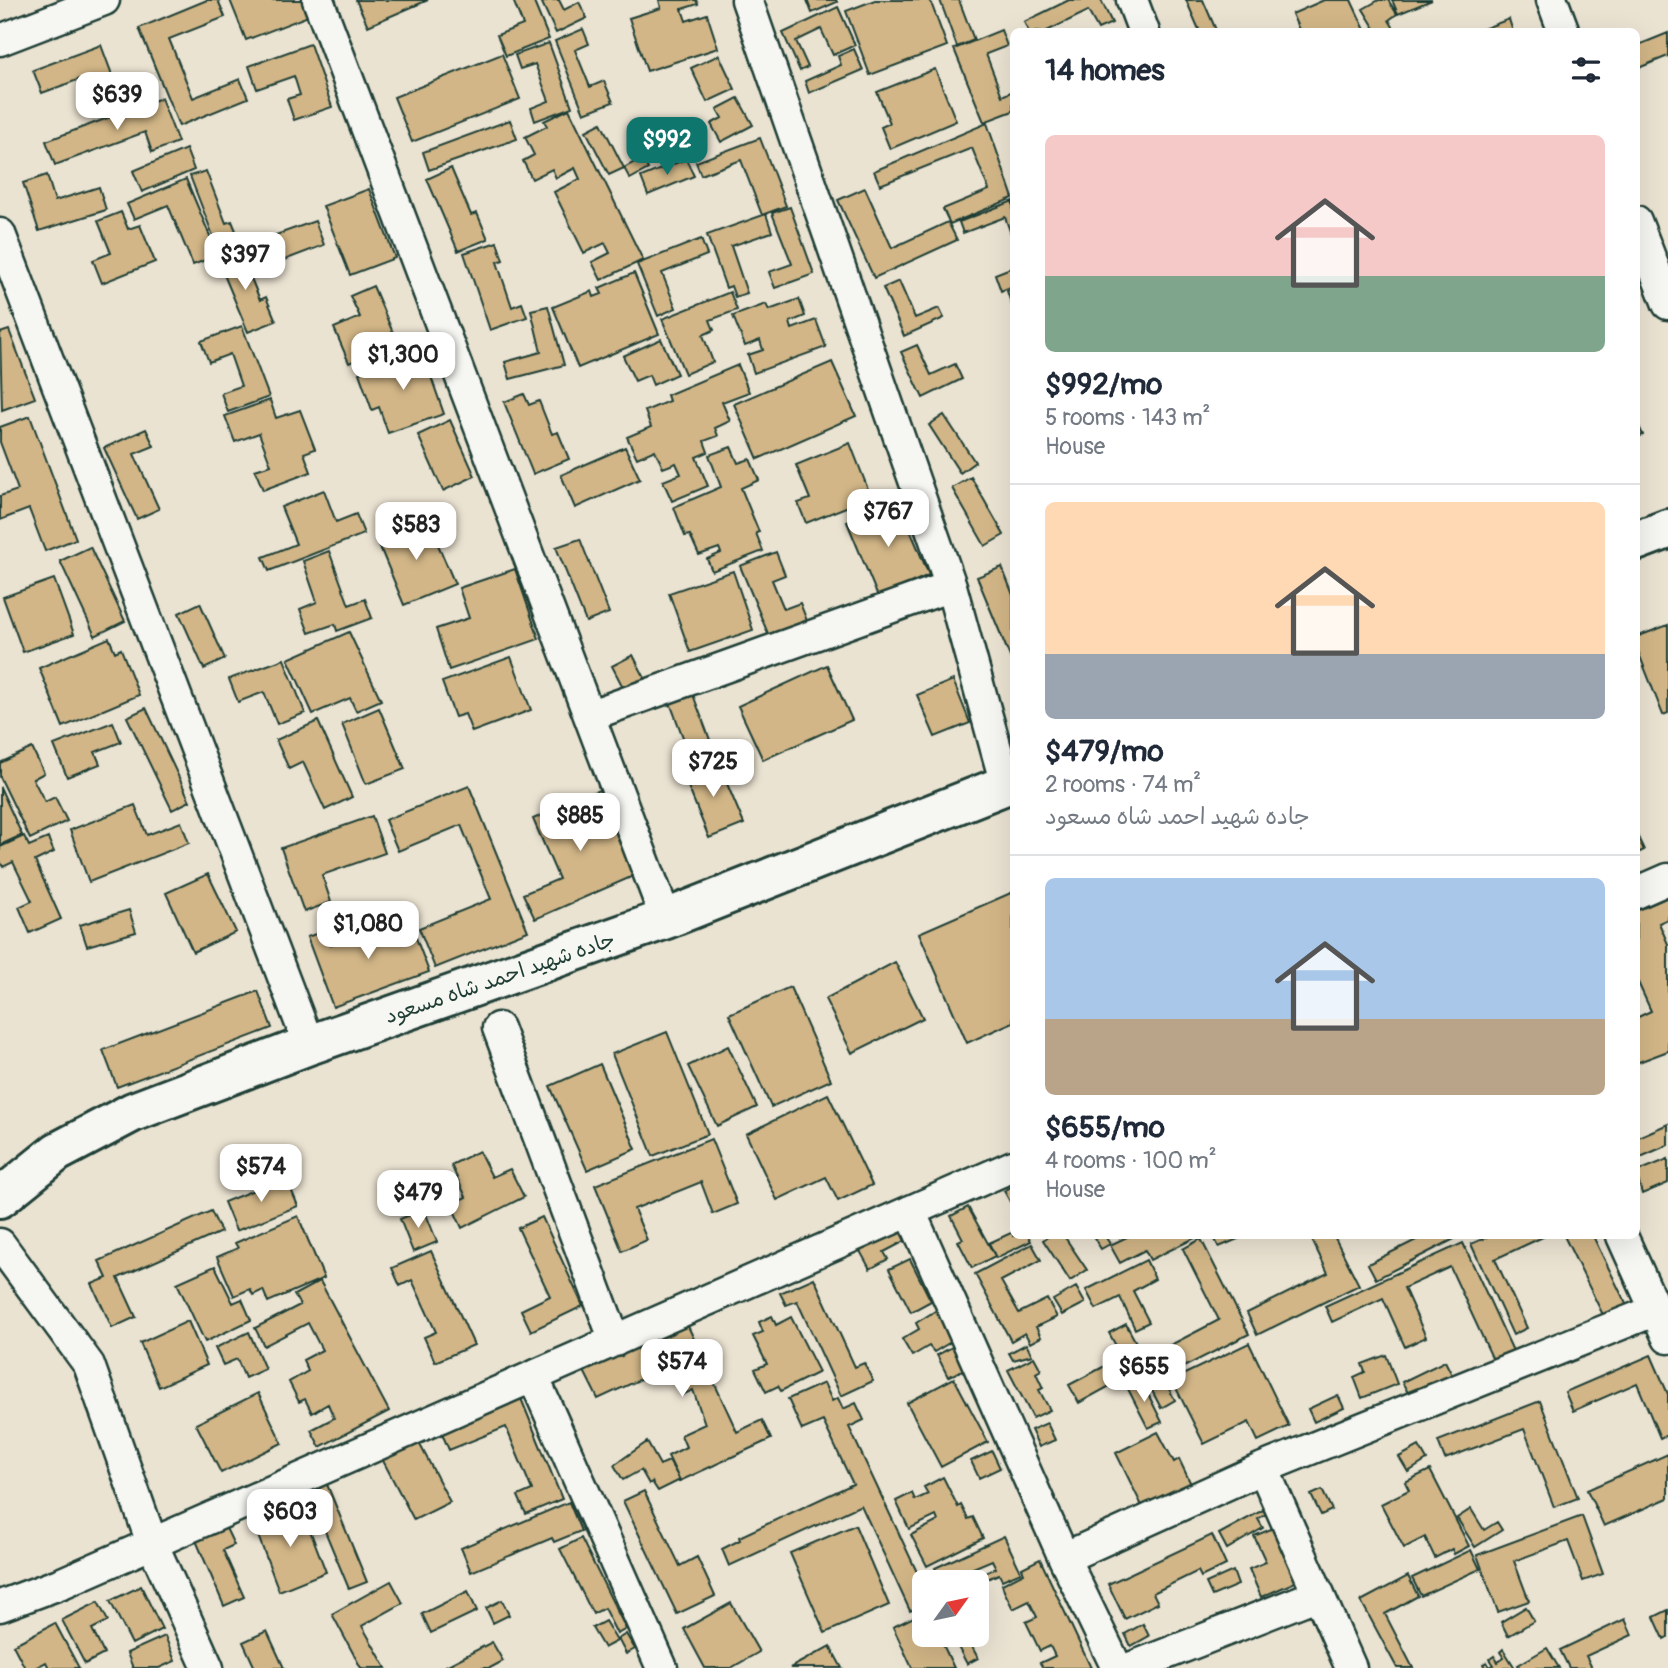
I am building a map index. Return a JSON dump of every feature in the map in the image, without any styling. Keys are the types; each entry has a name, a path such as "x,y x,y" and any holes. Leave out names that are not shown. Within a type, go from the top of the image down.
{"main road":[{"path":"1640,540 1668,529"},
{"name":"جاده شهيد احمد شاه مسعود","path":"0,1198 57,1152 133,1112 309,1045 666,919 1010,784"}],"street":[{"path":"0,40 39,12 104,0"},
{"path":"318,0 591,715 666,919"},
{"path":"747,0 951,586 1010,784"},
{"path":"1132,0 1142,28"},
{"path":"1552,0 1562,28"},
{"path":"1640,231 1668,304"},
{"path":"0,234 309,1045"},
{"path":"591,715 951,586"},
{"path":"1640,891 1668,879"},
{"path":"498,1028 615,1341"},
{"path":"0,1606 62,1583 1010,1167"},
{"path":"910,1211 1064,1558 1117,1668"},
{"path":"1623,1239 1668,1338"},
{"path":"0,1244 89,1365 152,1543 208,1668"},
{"path":"1064,1558 1263,1468 1656,1310"},
{"path":"533,1376 662,1668"},
{"path":"1263,1468 1351,1668"},
{"path":"1130,1668 1318,1594"}],"building":[{"path":"207,0 218,0 225,17 169,39 193,98 240,79 248,98 179,126 139,28"},
{"path":"230,0 305,0 311,15 246,40"},
{"path":"356,0 428,0 368,26"},
{"path":"513,0 533,0 549,39 506,56 497,35 523,25"},
{"path":"559,0 564,10 579,2 587,18 556,33 542,3"},
{"path":"659,0 696,0 698,4 682,9 686,21 707,14 718,48 647,71 629,18 661,8"},
{"path":"807,0 836,0 837,2 812,13"},
{"path":"875,0 930,0 947,46 870,75 846,11"},
{"path":"940,0 959,0 974,40 957,47"},
{"path":"1069,0 1101,0 1112,23 1097,28 1088,11 1053,28 1027,28 1024,22"},
{"path":"1186,0 1203,0 1215,28 1198,28"},
{"path":"1324,0 1351,0 1364,28 1298,28 1292,14"},
{"path":"1379,0 1388,0 1397,14 1389,20 1394,28 1375,28 1363,9"},
{"path":"1392,0 1432,0 1398,14"},
{"path":"838,7 855,45 833,55 821,29 796,41 808,67 800,71 783,33"},
{"path":"1509,19 1512,28 1485,28"},
{"path":"583,29 589,44 575,50 590,87 604,81 613,102 584,113 555,41"},
{"path":"1001,30 1007,46 986,54 1002,96 1010,92 1010,112 984,122 954,49"},
{"path":"1668,33 1668,56 1640,67 1640,44"},
{"path":"549,43 572,107 535,121 531,108 549,101 535,64 520,69 515,55"},
{"path":"310,44 332,107 294,120 287,99 300,95 294,76 257,89 249,66"},
{"path":"101,45 121,99 92,110 80,79 42,93 33,70"},
{"path":"854,49 863,70 809,93 805,81 841,65 838,56"},
{"path":"502,54 520,99 412,142 394,97"},
{"path":"719,55 735,89 707,102 691,68"},
{"path":"935,69 956,121 890,149 881,127 890,123 877,92"},
{"path":"161,98 178,142 152,152 145,132 55,165 46,141"},
{"path":"738,98 753,125 721,142 711,124 722,118 717,109"},
{"path":"569,109 643,260 601,280 592,262 610,253 605,243 584,253 554,192 580,179 575,168 556,178 552,169 532,179 523,161 534,155 525,137 547,126 544,121"},
{"path":"510,120 517,139 429,170 423,152"},
{"path":"601,123 624,168 609,175 586,131"},
{"path":"987,123 1010,189 1010,199 950,224 943,209 989,190 972,148 880,185 874,171"},
{"path":"760,138 786,206 762,215 741,160 701,175 696,162"},
{"path":"186,149 194,170 142,192 133,171"},
{"path":"642,158 648,169 630,179 624,168"},
{"path":"686,159 694,176 648,195 641,177"},
{"path":"451,168 471,215 477,213 488,239 458,251 427,179"},
{"path":"206,171 226,223 232,221 241,243 219,251 190,176"},
{"path":"47,175 55,201 99,187 106,210 39,231 23,183"},
{"path":"186,179 218,255 193,265 168,205 134,219 127,204"},
{"path":"865,188 892,248 948,222 957,240 874,278 838,200"},
{"path":"369,189 395,258 350,275 323,206"},
{"path":"1010,202 1010,231 1005,217 963,233 959,222"},
{"path":"790,207 814,274 775,288 769,272 792,264 772,213"},
{"path":"121,212 128,229 140,225 155,262 102,283 93,260 111,253 98,221"},
{"path":"766,214 772,232 731,246 747,293 735,297 731,286 726,288 707,235"},
{"path":"315,221 324,245 266,267 256,242"},
{"path":"701,239 707,255 662,273 676,308 658,316 637,264"},
{"path":"497,242 503,260 497,262 512,307 522,303 527,317 490,330 464,253"},
{"path":"239,249 260,300 266,297 276,321 248,332 217,258"},
{"path":"1010,268 1010,287 1001,291 995,274"},
{"path":"634,273 659,334 578,368 553,307 592,291 594,297 602,294 599,288"},
{"path":"899,281 915,318 939,308 944,318 904,336 883,288"},
{"path":"373,286 397,342 349,363 334,328 360,317 350,296"},
{"path":"730,292 737,310 710,320 714,330 703,335 713,362 685,374 662,319"},
{"path":"799,299 805,316 790,322 792,329 816,320 826,347 754,373 748,355 763,350 760,340 745,346 733,316 766,304 769,310"},
{"path":"548,306 564,365 510,379 505,362 541,352 531,310"},
{"path":"242,326 269,397 228,412 221,393 241,386 230,354 209,362 201,341"},
{"path":"9,330 35,398 2,410 0,333"},
{"path":"661,339 677,374 653,385 649,375 635,381 623,356"},
{"path":"917,345 931,375 955,364 962,379 923,398 901,352"},
{"path":"422,351 444,414 388,433 379,407 372,410 359,373"},
{"path":"832,362 856,416 758,459 734,404"},
{"path":"738,365 749,392 722,402 730,421 715,428 718,436 704,441 708,452 696,457 708,486 672,501 663,481 681,474 676,463 663,468 655,450 637,458 627,437 651,427 645,411 669,401 667,395"},
{"path":"524,394 529,405 539,401 552,434 558,432 569,459 533,474 504,402"},
{"path":"270,400 276,418 300,410 315,449 304,453 311,472 263,490 255,470 271,465 259,433 235,442 225,416"},
{"path":"944,415 975,462 960,473 929,425"},
{"path":"30,416 76,539 45,551 29,509 0,520 0,496 18,490 0,442 0,427"},
{"path":"450,420 475,476 443,491 418,435"},
{"path":"146,429 154,446 134,454 159,509 137,519 104,448"},
{"path":"850,443 871,497 806,523 798,503 810,499 796,465"},
{"path":"625,447 640,479 575,508 561,475"},
{"path":"731,447 738,463 750,459 759,480 741,488 759,532 756,533 763,551 712,571 707,559 721,553 719,548 699,555 690,535 685,536 674,507 721,487 709,455"},
{"path":"971,477 1004,535 985,546 952,488"},
{"path":"324,490 336,522 356,514 364,534 269,571 263,557 296,544 281,507"},
{"path":"898,501 929,575 878,597 847,522"},
{"path":"427,519 455,584 404,605 377,540"},
{"path":"580,539 609,613 586,622 556,547"},
{"path":"90,547 125,621 95,636 60,561"},
{"path":"329,551 349,605 365,599 372,618 337,631 335,624 309,633 300,609 317,602 303,561"},
{"path":"776,552 785,575 772,580 784,609 800,603 809,626 771,641 740,566"},
{"path":"1002,567 1010,587 1010,657 977,577"},
{"path":"515,569 539,639 449,670 436,629 469,618 459,588"},
{"path":"733,571 753,630 690,652 669,593"},
{"path":"54,579 74,634 23,652 3,597"},
{"path":"200,603 225,659 204,669 179,613"},
{"path":"1668,625 1668,713 1663,715 1640,656 1640,636"},
{"path":"349,632 381,700 356,711 350,698 313,714 288,659"},
{"path":"109,638 115,652 121,649 139,695 63,727 39,668"},
{"path":"633,655 648,684 627,695 612,666"},
{"path":"511,657 531,710 472,732 465,714 455,717 442,682"},
{"path":"284,659 305,713 277,724 264,692 238,702 229,679"},
{"path":"827,665 852,720 763,760 738,706"},
{"path":"953,680 970,723 935,737 917,695"},
{"path":"692,692 710,740 687,748 669,700"},
{"path":"146,708 190,801 172,810 127,717"},
{"path":"379,708 405,769 366,784 342,724"},
{"path":"318,721 352,797 325,810 303,762 289,769 276,740"},
{"path":"113,722 121,742 95,752 100,764 67,777 54,745"},
{"path":"32,748 44,773 33,779 45,802 55,797 67,821 30,839 0,777 0,763"},
{"path":"717,760 744,824 709,838 683,774"},
{"path":"469,786 528,931 435,968 419,928 491,899 461,825 398,851 385,820"},
{"path":"0,787 22,835 0,845"},
{"path":"601,789 638,874 535,919 523,894 559,879 533,819"},
{"path":"135,805 147,835 181,822 189,843 89,882 70,830"},
{"path":"372,816 385,853 322,875 331,902 304,912 281,848"},
{"path":"24,836 29,846 48,838 54,852 35,861 61,919 30,933 19,907 32,901 13,862 3,867 0,861 0,847"},
{"path":"208,874 236,932 193,952 166,893"},
{"path":"1010,893 1010,1023 967,1043 919,933"},
{"path":"1668,897 1668,919 1659,923 1668,944 1668,1051 1640,1062 1640,1016 1651,1011 1640,987 1640,909"},
{"path":"129,910 136,932 87,946 80,925"},
{"path":"408,917 429,972 333,1007 307,937 324,931 330,945"},
{"path":"895,962 923,1018 852,1053 825,999"},
{"path":"790,987 831,1080 771,1107 729,1014"},
{"path":"258,991 272,1028 117,1087 103,1050"},
{"path":"667,1032 708,1134 653,1156 612,1054"},
{"path":"728,1046 757,1107 717,1126 688,1066"},
{"path":"600,1064 636,1149 587,1170 550,1086"},
{"path":"828,1094 872,1185 838,1201 826,1177 777,1200 746,1134"},
{"path":"1668,1124 1668,1145 1640,1157 1640,1136"},
{"path":"711,1139 737,1204 713,1214 701,1182 634,1209 647,1240 622,1251 595,1185"},
{"path":"479,1151 492,1177 510,1169 524,1197 462,1228 451,1204 466,1197 451,1165"},
{"path":"1668,1159 1668,1183 1642,1194 1640,1170"},
{"path":"286,1177 298,1206 236,1231 224,1202"},
{"path":"1010,1188 1010,1202 1004,1191"},
{"path":"968,1207 995,1256 972,1268 958,1241 963,1239 951,1216"},
{"path":"424,1209 437,1242 413,1252 400,1219"},
{"path":"211,1211 221,1232 118,1278 136,1317 112,1328 92,1284 107,1278 99,1261"},
{"path":"298,1216 324,1278 268,1302 263,1290 253,1295 250,1289 234,1296 217,1257 238,1248 235,1243"},
{"path":"542,1217 583,1306 531,1331 521,1310 550,1296 518,1228"},
{"path":"899,1229 905,1241 884,1252 888,1259 870,1269 860,1251"},
{"path":"1010,1233 1010,1239 1031,1241 996,1258 989,1243"},
{"path":"1066,1239 1087,1270 1070,1281 1043,1240"},
{"path":"1095,1239 1107,1239 1110,1244 1101,1249"},
{"path":"1123,1239 1193,1239 1150,1260 1145,1250 1120,1263 1110,1245"},
{"path":"1201,1239 1249,1334 1170,1374 1159,1351 1219,1320 1183,1249"},
{"path":"1215,1239 1238,1239 1219,1247"},
{"path":"1311,1239 1336,1239 1359,1285 1257,1335 1247,1313 1328,1273"},
{"path":"1418,1239 1454,1239 1376,1279 1368,1264"},
{"path":"1482,1239 1538,1239 1495,1259 1527,1328 1513,1335 1471,1244"},
{"path":"1565,1239 1594,1239 1627,1306 1604,1317"},
{"path":"1463,1243 1514,1353 1494,1362 1450,1267 1404,1288 1426,1337 1405,1347 1383,1298 1332,1322 1325,1306"},
{"path":"1032,1244 1041,1260 1001,1281 1019,1313 1047,1299 1057,1317 1036,1327 1041,1337 1030,1343 1025,1333 1011,1341 975,1274"},
{"path":"431,1251 474,1345 435,1362 424,1337 436,1332 412,1280 400,1286 392,1268"},
{"path":"910,1259 931,1301 911,1312 889,1269"},
{"path":"1146,1260 1155,1279 1133,1291 1149,1322 1135,1329 1120,1297 1096,1309 1086,1290"},
{"path":"215,1266 233,1303 242,1299 251,1320 205,1342 177,1283"},
{"path":"814,1278 855,1367 864,1363 873,1381 841,1396 797,1301 786,1305 780,1293"},
{"path":"320,1281 389,1411 320,1447 311,1430 334,1418 328,1404 312,1413 305,1399 299,1402 289,1382 308,1371 303,1360 322,1350 308,1323 264,1346 255,1328 300,1305 294,1295"},
{"path":"1076,1287 1085,1303 1062,1315 1053,1300"},
{"path":"943,1306 954,1340 934,1352 929,1346 912,1356 902,1339 919,1329 916,1323"},
{"path":"772,1316 776,1325 791,1317 819,1372 781,1391 778,1386 766,1392 755,1369 767,1364 753,1336 763,1332 759,1322"},
{"path":"188,1321 207,1365 159,1387 140,1343"},
{"path":"687,1324 737,1432 762,1420 771,1439 680,1481 668,1456 686,1447 681,1435 705,1424 693,1390 682,1395 669,1366 598,1399 584,1371"},
{"path":"1126,1324 1148,1365 1079,1403 1069,1385 1122,1357 1109,1333"},
{"path":"249,1332 265,1369 245,1378 237,1359 223,1365 215,1348"},
{"path":"1249,1343 1289,1426 1258,1441 1249,1422 1204,1444 1172,1380"},
{"path":"1026,1344 1032,1355 1013,1360 1009,1353"},
{"path":"954,1346 965,1369 948,1377 937,1355"},
{"path":"1386,1355 1397,1384 1362,1398 1354,1377 1365,1372 1362,1364"},
{"path":"1651,1355 1668,1394 1668,1435 1660,1438 1637,1383 1573,1411 1565,1392"},
{"path":"1034,1357 1041,1370 1036,1373 1043,1388 1039,1390 1050,1410 1033,1418 1008,1370"},
{"path":"1445,1361 1454,1379 1412,1400 1402,1382"},
{"path":"1161,1374 1175,1400 1161,1408 1147,1381"},
{"path":"954,1378 988,1442 941,1467 907,1403"},
{"path":"1141,1380 1162,1422 1148,1428 1127,1387"},
{"path":"824,1383 832,1401 838,1398 843,1409 856,1403 864,1420 849,1427 916,1570 912,1570 912,1610 910,1611 861,1505 729,1566 722,1549 740,1540 739,1537 853,1484 823,1421 802,1430 788,1399"},
{"path":"258,1393 282,1443 221,1473 196,1424"},
{"path":"1338,1395 1344,1408 1314,1422 1308,1409"},
{"path":"520,1396 562,1499 526,1514 518,1496 532,1490 506,1427 449,1450 440,1429"},
{"path":"1540,1401 1578,1498 1554,1507 1524,1429 1445,1459 1438,1441"},
{"path":"1047,1423 1055,1440 1039,1447 1031,1430"},
{"path":"1158,1432 1174,1462 1179,1459 1191,1484 1143,1508 1116,1453"},
{"path":"416,1437 450,1502 414,1520 380,1455"},
{"path":"647,1442 660,1465 669,1461 680,1480 658,1491 652,1482 649,1484 641,1470 623,1480 614,1465"},
{"path":"1419,1446 1427,1460 1408,1472 1399,1457"},
{"path":"992,1451 1000,1468 979,1478 971,1461"},
{"path":"1668,1454 1668,1498 1604,1526 1587,1490"},
{"path":"1430,1470 1469,1546 1454,1554 1452,1549 1435,1558 1425,1537 1404,1548 1381,1504 1409,1490 1405,1482"},
{"path":"943,1477 958,1507 961,1505 968,1519 973,1517 983,1538 927,1566 911,1535 938,1521 936,1516 909,1529 896,1501 912,1493 915,1500 928,1494 924,1487"},
{"path":"326,1482 367,1582 349,1589 308,1490"},
{"path":"1322,1490 1332,1510 1321,1515 1311,1495"},
{"path":"644,1491 680,1566 697,1557 715,1596 677,1614 623,1501"},
{"path":"569,1502 581,1531 554,1542 552,1538 471,1572 461,1548"},
{"path":"301,1507 326,1572 279,1591 254,1525"},
{"path":"1471,1509 1484,1530 1497,1522 1502,1530 1475,1547 1457,1518"},
{"path":"1263,1510 1266,1514 1258,1519 1263,1528 1227,1549 1219,1534"},
{"path":"1582,1516 1603,1574 1583,1581 1568,1541 1514,1561 1529,1601 1498,1612 1477,1555"},
{"path":"855,1525 889,1605 825,1633 790,1553"},
{"path":"225,1526 234,1545 223,1550 244,1597 224,1606 195,1538"},
{"path":"1276,1527 1300,1580 1261,1597 1249,1569 1266,1562 1254,1536"},
{"path":"1212,1535 1226,1565 1201,1577 1198,1571 1153,1593 1158,1603 1125,1619 1108,1584"},
{"path":"1004,1536 1021,1572 1002,1580 999,1574 989,1578 989,1571 996,1568 992,1560 973,1568 974,1570 935,1568"},
{"path":"581,1538 626,1629 617,1634 604,1608 593,1614 560,1549"},
{"path":"1471,1550 1480,1569 1421,1596 1412,1578"},
{"path":"1040,1559 1091,1668 1043,1668 1040,1663 1055,1656 1050,1646 1040,1651 1026,1622 1037,1617 1029,1601 1013,1609 1004,1591 1002,1584 1024,1573 1022,1568"},
{"path":"1233,1571 1238,1585 1212,1596 1206,1583"},
{"path":"1408,1576 1418,1596 1385,1614 1413,1668 1397,1668 1361,1601"},
{"path":"391,1581 403,1603 362,1626 386,1668 361,1668 332,1614"},
{"path":"141,1586 162,1629 132,1644 110,1601"},
{"path":"468,1591 477,1611 431,1633 422,1614"},
{"path":"502,1600 509,1615 493,1623 486,1608"},
{"path":"98,1602 108,1621 92,1629 104,1654 85,1664 62,1620"},
{"path":"731,1603 759,1652 731,1668 705,1668 684,1629"},
{"path":"1526,1607 1534,1621 1508,1636 1501,1622"},
{"path":"1668,1610 1668,1637 1664,1639 1654,1617"},
{"path":"912,1618 912,1647 944,1647 954,1668 912,1668 893,1627"},
{"path":"1625,1619 1632,1635 1586,1656 1592,1668 1569,1668 1560,1650"},
{"path":"605,1621 617,1641 604,1648 592,1628"},
{"path":"55,1623 79,1668 49,1668 46,1662 35,1668 25,1668 13,1645"},
{"path":"1143,1624 1149,1636 1131,1646 1125,1634"},
{"path":"267,1631 284,1668 255,1668 243,1642"},
{"path":"626,1634 635,1649 626,1654 618,1639"},
{"path":"165,1636 175,1661 159,1668 133,1668 127,1653"},
{"path":"492,1642 503,1661 490,1668 442,1668"},
{"path":"830,1646 842,1668 790,1668"},
{"path":"958,1647 972,1647 978,1658 967,1664"},
{"path":"1547,1648 1559,1668 1520,1668 1518,1665"},
{"path":"1503,1649 1515,1668 1485,1668 1483,1664 1487,1662 1490,1667 1494,1665 1490,1659 1494,1656 1498,1662 1504,1658 1500,1652"}]}
